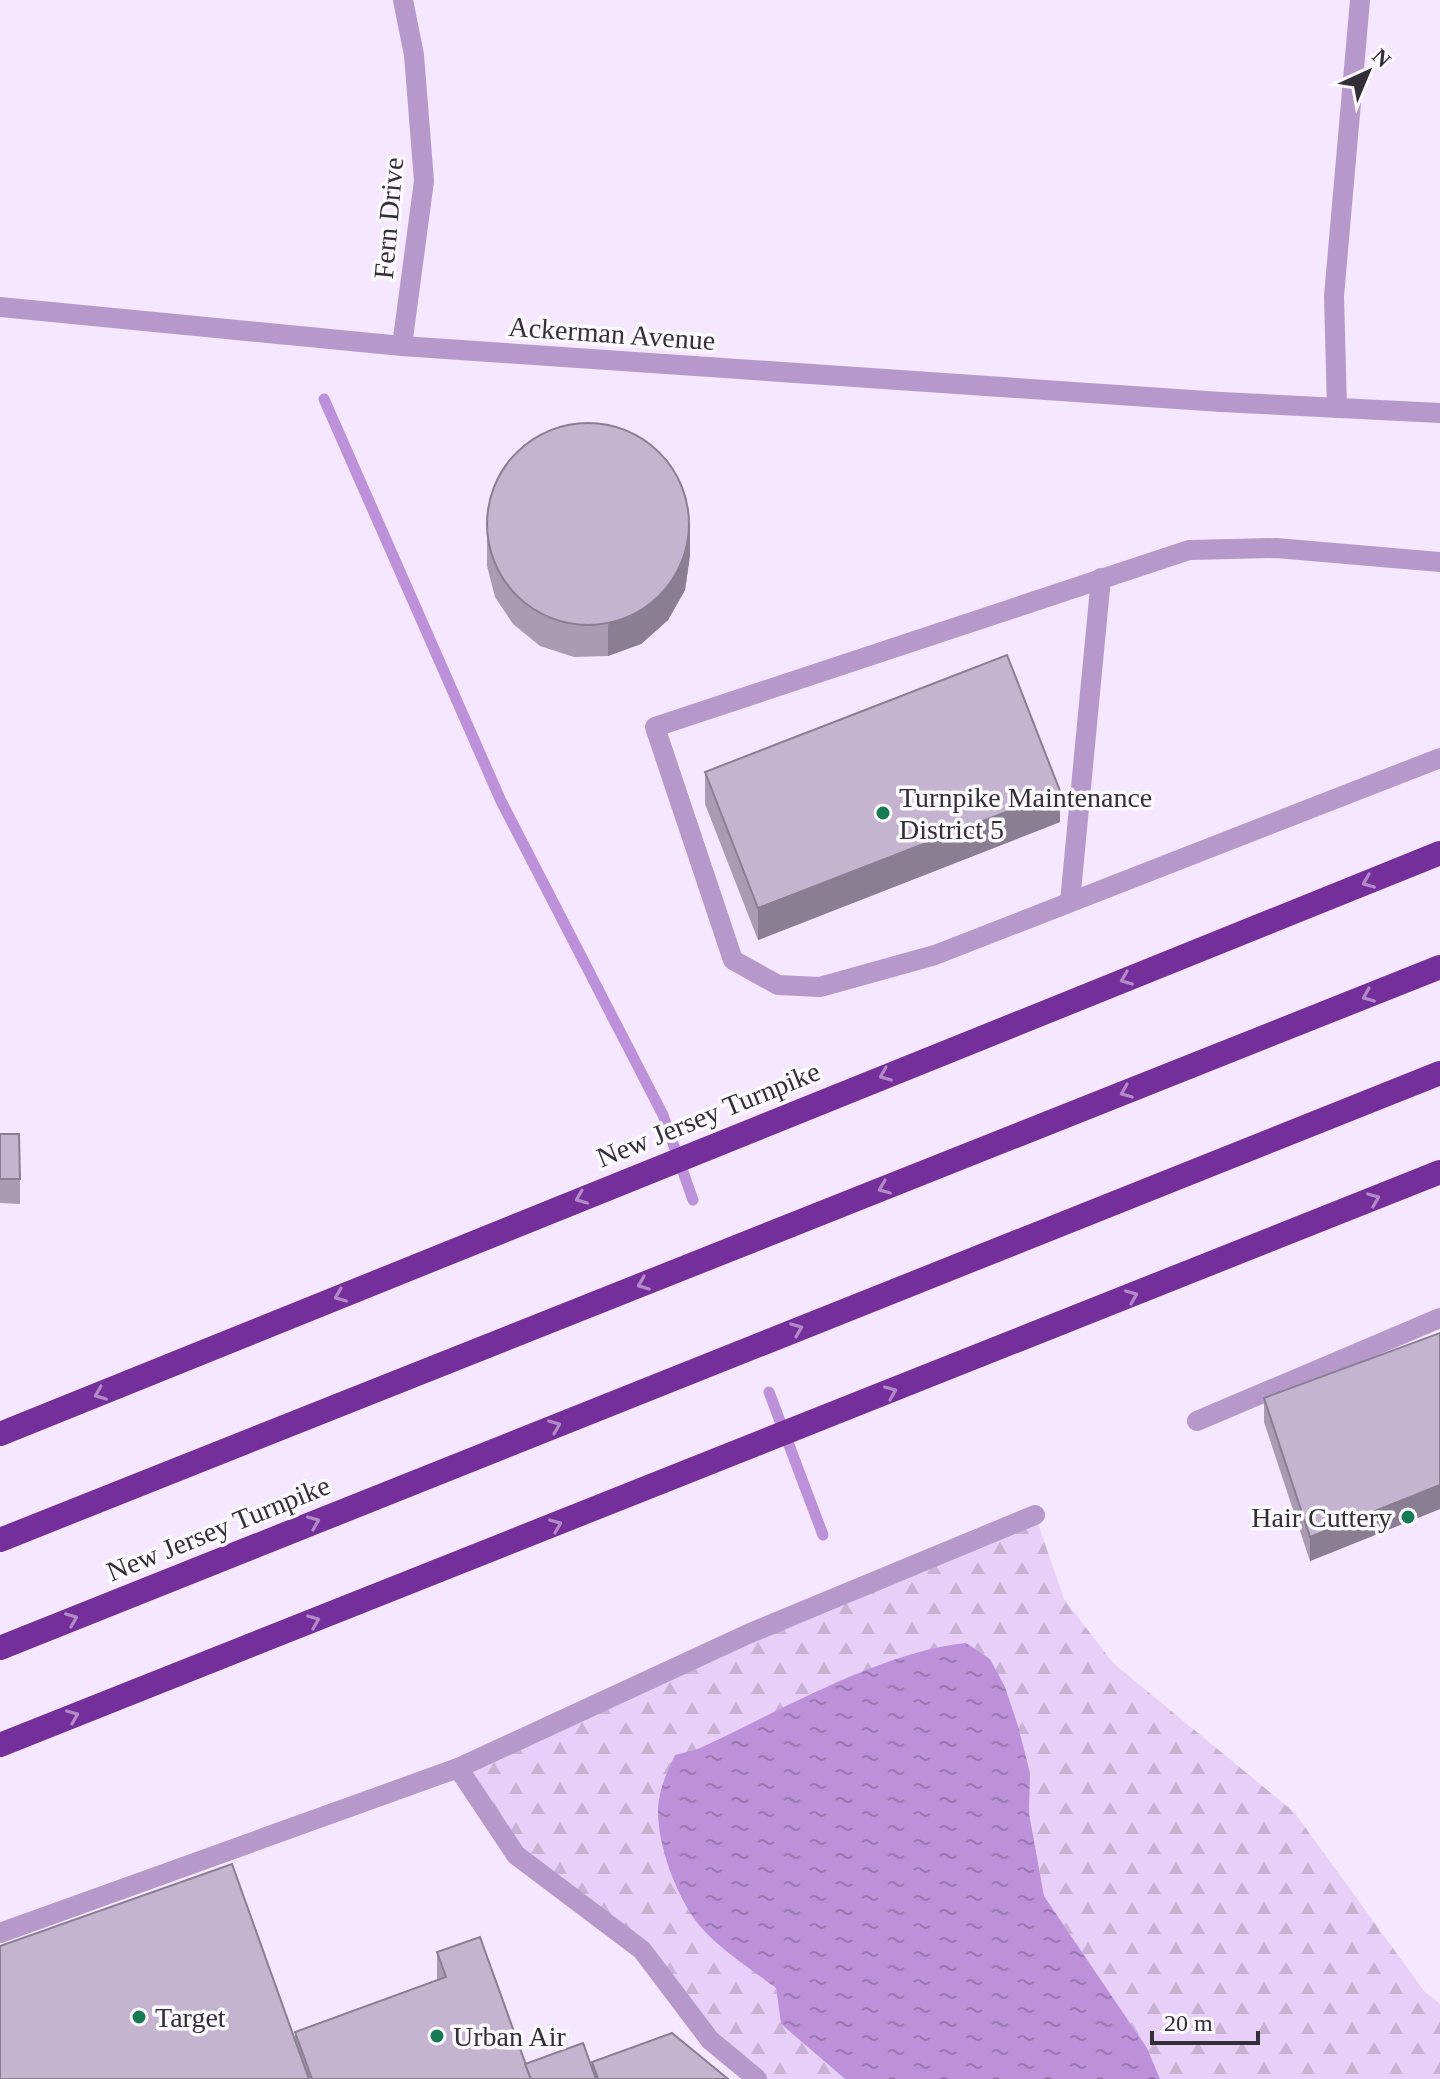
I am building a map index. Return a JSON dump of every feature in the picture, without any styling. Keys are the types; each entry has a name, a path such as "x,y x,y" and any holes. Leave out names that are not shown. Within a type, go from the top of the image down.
{"highway":[{"name":"New Jersey Turnpike","path":"0,1434 709,1145 1440,853"},
{"path":"0,1540 1440,967"},
{"name":"New Jersey Turnpike","path":"0,1648 1440,1073"},
{"path":"0,1745 1440,1172"}],"street":[{"name":"Fern Drive","path":"402,346 424,181 414,55 403,0"},
{"path":"1337,408 1334,296 1360,0"},
{"name":"Ackerman Avenue","path":"0,307 402,346 1221,402 1440,413"},
{"path":"1440,562 1276,548 1189,550 655,727 733,960 778,985 820,987 935,955 1440,758"},
{"path":"1070,902 1101,578"},
{"path":"1197,1421 1440,1318"},
{"path":"0,1933 458,1768 748,1634 1035,1515"},
{"path":"458,1768 516,1855 642,1950 710,2040 757,2079"}],"green space":[{"path":"1035,1515 1064,1599 1113,1663 1294,1812 1424,1991 1440,2004 1440,2079 1160,2079 1147,2048 1044,1896 1029,1813 1030,1773 1005,1687 675,1755 746,1965 776,1988 781,2024 845,2079 757,2079 642,1950 516,1855 458,1768"}],"water":[{"path":"966,1643 990,1659 1005,1687 1018,1726 1030,1773 1029,1813 1044,1896 1147,2048 1160,2079 845,2079 781,2024 776,1988 707,1934 676,1885 664,1854 658,1808 664,1781 675,1755 698,1749 864,1671 899,1658"}],"building":[{"path":"588,423 627,431 660,452 681,485 689,524 681,563 660,596 627,617 588,625 549,617 516,596 495,563 487,524 495,485 516,452 549,431"},
{"name":"Turnpike Maintenance District 5","path":"1007,655 1060,791 758,908 705,772"},
{"path":"0,1134 19,1134 20,1179 0,1179"},
{"path":"1440,1333 1440,1485 1310,1537 1264,1398"},
{"name":"Target","path":"232,1864 309,2079 0,2079 0,1946"},
{"name":"Urban Air","path":"480,1937 531,2079 312,2079 295,2032 446,1977 437,1952"},
{"path":"672,2033 728,2079 598,2079 592,2062"},
{"path":"583,2043 596,2079 531,2079 525,2064"}],"waterway":[{"path":"324,399 501,801 663,1115 693,1200"},
{"path":"769,1392 823,1535"}],"place":[{"name":"Turnpike Maintenance District 5","path":"883,813"},
{"name":"Hair Cuttery","path":"1408,1517"},
{"name":"Target","path":"139,2017"},
{"name":"Urban Air","path":"437,2036"}]}
